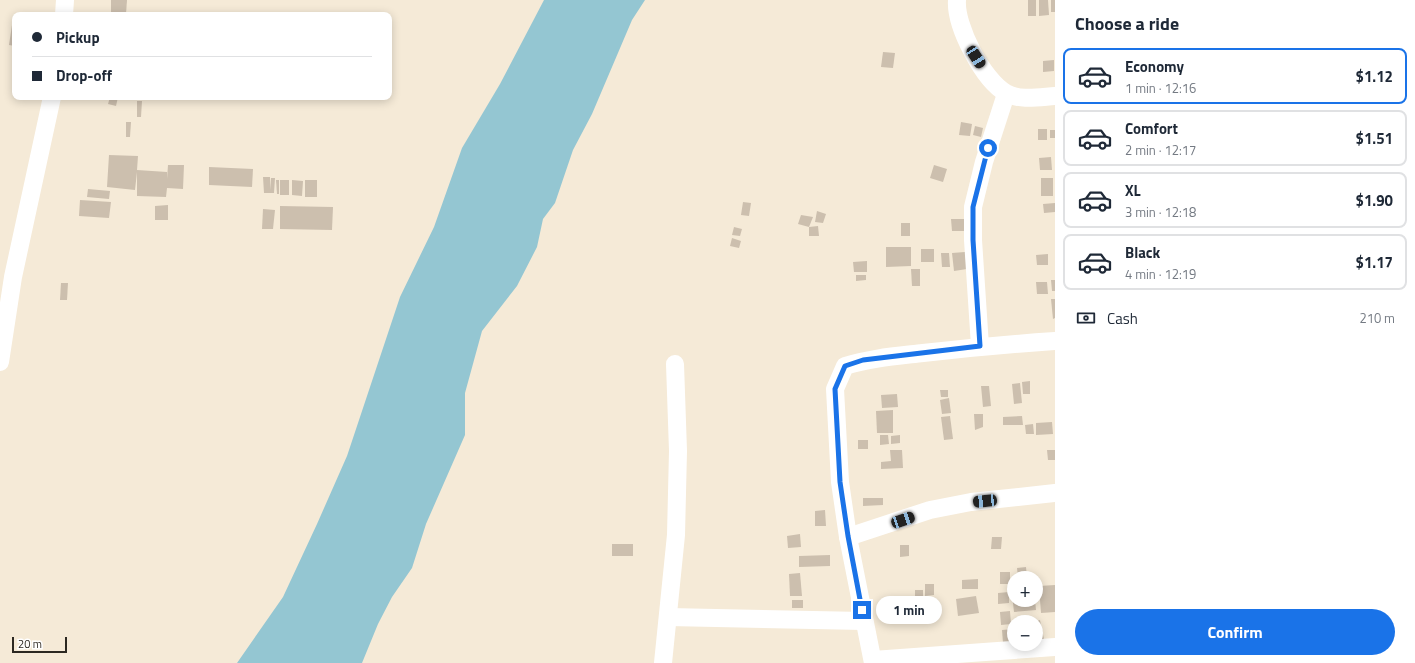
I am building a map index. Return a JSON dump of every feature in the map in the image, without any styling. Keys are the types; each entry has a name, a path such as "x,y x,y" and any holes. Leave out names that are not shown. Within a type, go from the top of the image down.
{"street":[{"path":"64,12 65,0"},
{"path":"957,0 957,6 967,44 993,83 1006,94 1019,98 1055,96"},
{"path":"980,346 973,240 973,207 984,162 1006,94"},
{"path":"0,362 13,277 51,100"},
{"path":"1055,341 980,346 863,360 845,366 835,389 840,482 848,536 873,661 1003,657 1055,647"},
{"path":"663,663 676,535 678,451 675,364"},
{"path":"848,536 930,510 971,502 1055,493"},
{"path":"668,617 864,621"}],"water":[{"path":"544,0 645,0 632,20 592,114 573,150 555,203 543,219 537,247 517,286 482,331 465,393 465,435 426,524 412,568 392,597 378,624 362,663 237,663 283,597 317,524 347,456 400,297 434,227 462,148 500,84"}],"building":[{"path":"111,0 127,0 126,12 111,12"},
{"path":"1028,0 1036,0 1036,16 1028,16"},
{"path":"1039,0 1048,0 1049,15 1039,16"},
{"path":"1051,0 1055,0 1055,12 1051,12"},
{"path":"12,25 12,46 9,45"},
{"path":"883,52 895,53 893,68 881,67"},
{"path":"1054,60 1054,71 1043,72 1043,61"},
{"path":"109,100 117,100 116,106 108,104"},
{"path":"137,101 142,101 141,117 137,117"},
{"path":"126,122 131,122 130,137 126,137"},
{"path":"961,122 972,124 970,136 959,135"},
{"path":"975,126 983,128 981,137 973,135"},
{"path":"1038,129 1047,129 1047,140 1038,140"},
{"path":"1050,130 1055,130 1055,138 1050,138"},
{"path":"109,155 138,156 137,170 167,172 167,179 168,165 184,165 183,189 167,188 166,197 137,196 137,172 135,190 107,187"},
{"path":"1051,157 1052,170 1040,170 1039,158"},
{"path":"934,165 947,169 943,182 930,178"},
{"path":"209,167 253,169 252,187 209,185"},
{"path":"263,177 270,177 270,190 271,178 275,178 274,193 264,193"},
{"path":"1041,178 1053,178 1053,196 1041,196"},
{"path":"276,180 279,180 279,194 277,194"},
{"path":"280,180 289,180 289,195 280,195"},
{"path":"292,180 303,181 302,196 292,195"},
{"path":"305,180 317,180 317,197 305,197"},
{"path":"88,189 110,191 109,199 87,197"},
{"path":"80,200 111,202 109,218 79,216"},
{"path":"743,202 751,203 749,216 741,215"},
{"path":"1055,203 1055,212 1044,213 1043,204"},
{"path":"168,205 168,220 155,220 155,206"},
{"path":"280,206 333,207 332,230 280,229"},
{"path":"263,209 275,210 273,229 262,229"},
{"path":"817,211 826,214 823,223 815,222"},
{"path":"801,215 813,217 809,227 798,224"},
{"path":"951,219 964,219 965,231 952,231"},
{"path":"901,223 910,223 910,236 901,236"},
{"path":"818,226 819,236 809,236 809,227"},
{"path":"734,227 742,229 740,236 732,235"},
{"path":"732,238 741,241 739,248 730,246"},
{"path":"886,247 911,247 911,266 886,267"},
{"path":"921,249 934,249 934,262 921,262"},
{"path":"965,252 967,269 954,271 952,253"},
{"path":"941,253 949,253 950,267 942,267"},
{"path":"1048,254 1048,265 1037,265 1036,255"},
{"path":"867,261 867,272 854,272 853,262"},
{"path":"911,269 920,269 920,286 912,286"},
{"path":"856,275 866,275 866,280 856,281"},
{"path":"1051,280 1055,280 1055,291 1052,291"},
{"path":"1036,282 1047,282 1048,294 1037,294"},
{"path":"61,283 68,283 67,300 60,300"},
{"path":"1051,299 1055,299 1055,318 1053,319"},
{"path":"1030,381 1030,394 1023,394 1022,382"},
{"path":"1020,383 1022,403 1014,404 1012,384"},
{"path":"981,386 989,386 991,406 983,407"},
{"path":"940,390 948,390 948,397 941,397"},
{"path":"897,394 898,407 882,408 881,395"},
{"path":"949,398 951,413 942,414 940,400"},
{"path":"893,410 893,433 877,433 876,411"},
{"path":"974,414 983,414 983,427 975,430"},
{"path":"950,416 953,439 944,440 941,417"},
{"path":"1022,416 1023,425 1003,425 1003,417"},
{"path":"1052,422 1053,434 1036,435 1036,423"},
{"path":"1033,424 1034,434 1026,434 1025,425"},
{"path":"880,435 888,435 889,444 880,445"},
{"path":"900,435 900,443 891,444 891,436"},
{"path":"858,440 868,440 868,449 858,449"},
{"path":"890,450 902,450 903,468 881,469 881,462 891,461"},
{"path":"1047,450 1055,450 1055,460 1048,460"},
{"path":"863,498 883,498 883,505 863,506"},
{"path":"825,510 826,526 815,526 815,511"},
{"path":"800,534 801,547 788,548 787,536"},
{"path":"992,537 1002,537 1001,549 991,549"},
{"path":"612,544 633,544 633,556 612,556"},
{"path":"900,545 909,545 909,556 900,557"},
{"path":"830,555 830,566 799,567 799,556"},
{"path":"1026,567 1026,571 1017,571 1017,568"},
{"path":"1000,572 1007,572 1007,584 1000,584"},
{"path":"800,573 802,596 790,596 789,574"},
{"path":"978,579 978,589 962,589 962,580"},
{"path":"925,584 934,584 934,595 925,596"},
{"path":"1055,585 1055,612 1041,613 1041,607 1043,607 1043,586"},
{"path":"915,590 923,590 923,600 915,600"},
{"path":"1007,592 1007,603 998,604 998,593"},
{"path":"976,596 979,613 958,616 956,599"},
{"path":"792,600 803,600 803,608 792,608"},
{"path":"902,604 911,604 911,615 902,615"},
{"path":"1013,607 1036,607 1036,610 1014,612"},
{"path":"1010,611 1010,615 1007,615 1007,624 1001,625 1000,612"},
{"path":"1002,630 1007,630 1007,643 1003,643"}],"route":[{"path":"862,610 848,536 840,482 835,389 845,366 863,360 980,346 976,266 973,240 973,207 988,148"}]}
